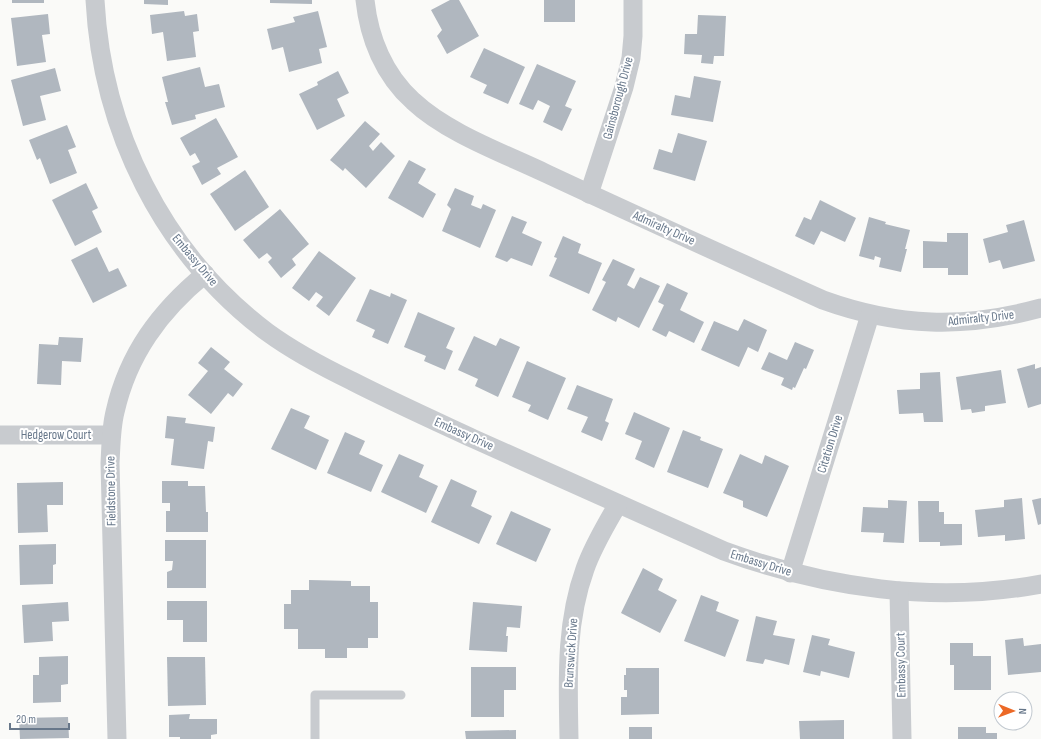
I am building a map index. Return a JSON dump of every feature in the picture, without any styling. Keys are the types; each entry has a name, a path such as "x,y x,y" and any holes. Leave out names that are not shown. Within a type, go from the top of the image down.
{"street":[{"name":"Embassy Drive","path":"95,0 100,51 109,90 123,139 148,194 181,245 205,274 236,306 267,332 288,346 327,368 394,402 724,552 755,563 790,573 857,586 899,592 960,593 1018,589 1041,584"},
{"name":"Admiralty Drive","path":"365,0 367,17 375,46 386,68 396,83 412,101 431,116 460,133 822,300 846,309 870,315 896,320 930,323 966,322 1000,318 1041,308"},
{"name":"Gainsborough Drive","path":"590,194 624,87 633,36 633,0"},
{"name":"Fieldstone Drive","path":"117,739 110,463 111,434 114,412 128,370 141,344 172,303 205,274"},
{"name":"Citation Drive","path":"790,573 870,315"},
{"name":"Hedgerow Court","path":"0,435 111,434"},
{"name":"Brunswick Drive","path":"569,739 568,659 569,640 576,600 585,569 602,532 618,504"},
{"name":"Embassy Court","path":"899,592 902,739"}],"lane":[{"path":"315,739 315,695 400,695"}],"building":[{"path":"12,0 44,0 44,3 12,3"},
{"path":"144,0 168,0 168,5 144,4"},
{"path":"270,0 312,0 312,4 270,3"},
{"path":"450,0 459,0 479,36 447,54 437,36 442,30 431,10"},
{"path":"544,0 575,0 575,22 544,22"},
{"path":"184,11 185,16 197,14 199,31 193,32 196,57 167,61 163,32 152,34 150,15"},
{"path":"318,11 327,47 319,49 322,63 289,72 283,47 272,50 267,29 295,22 293,17"},
{"path":"48,14 50,34 42,35 46,62 17,66 11,18"},
{"path":"698,15 726,16 724,56 714,56 713,64 701,63 702,55 684,54 685,34 697,34"},
{"path":"484,48 525,67 508,104 483,93 487,85 470,77"},
{"path":"537,64 576,81 565,106 572,109 562,131 543,122 550,106 538,100 533,110 519,104"},
{"path":"200,67 205,87 219,84 225,107 195,115 196,119 172,125 165,102 168,102 162,77"},
{"path":"55,68 61,91 40,96 46,120 23,126 11,80"},
{"path":"338,71 349,93 337,99 345,116 317,130 299,94 318,85 317,82"},
{"path":"694,76 721,81 713,122 671,115 675,95 690,98"},
{"path":"216,118 238,157 217,168 221,174 202,185 192,166 200,162 195,153 190,156 180,138"},
{"path":"365,121 380,134 369,146 373,151 381,142 395,156 366,188 345,168 343,171 330,160"},
{"path":"67,125 76,147 68,150 77,173 50,184 40,158 37,160 29,140"},
{"path":"678,133 707,141 695,181 653,169 659,149 672,153"},
{"path":"409,160 426,169 418,183 436,194 423,218 388,198"},
{"path":"245,170 269,207 235,231 210,194"},
{"path":"86,183 98,208 92,211 102,232 75,246 52,200"},
{"path":"455,188 474,196 471,205 481,209 483,204 496,210 480,248 442,231 451,209 447,205"},
{"path":"820,200 856,218 845,242 821,231 814,245 795,236 804,217 811,220"},
{"path":"280,209 309,244 292,259 296,265 281,278 268,262 272,258 267,253 259,259 243,240"},
{"path":"512,216 527,222 522,233 542,242 532,266 511,258 507,262 495,257"},
{"path":"869,217 886,222 885,224 910,230 901,272 879,267 881,258 875,256 874,260 859,256"},
{"path":"1024,220 1035,261 1003,269 1000,260 989,263 983,239 1008,232 1006,225"},
{"path":"947,233 968,233 968,275 948,275 948,268 923,268 923,241 947,242"},
{"path":"563,236 581,244 578,253 602,263 589,294 549,276 557,258 554,257"},
{"path":"97,247 109,272 118,268 127,286 93,303 71,260"},
{"path":"319,251 356,278 329,316 316,306 323,297 316,292 309,301 292,288"},
{"path":"613,259 635,269 627,285 634,289 640,277 660,286 639,328 618,317 616,322 592,310 606,282 602,280"},
{"path":"667,283 688,293 680,310 704,322 694,343 669,331 666,337 652,330 664,305 658,302"},
{"path":"370,289 390,297 391,293 407,300 388,344 372,337 375,330 356,321"},
{"path":"418,312 455,328 446,348 453,351 445,370 424,361 426,356 404,347"},
{"path":"744,319 767,330 758,352 748,347 739,367 701,350 714,321 738,331"},
{"path":"474,336 496,346 500,338 520,347 498,397 475,386 478,379 458,370"},
{"path":"59,337 83,338 81,362 62,361 61,385 37,384 39,344 58,345"},
{"path":"795,342 814,350 806,369 804,368 795,388 793,387 792,390 781,385 784,378 761,369 769,352 787,360"},
{"path":"211,347 230,362 224,369 243,384 233,397 228,393 211,414 188,395 208,371 198,363"},
{"path":"527,361 566,378 548,420 528,411 531,405 512,397"},
{"path":"1035,364 1035,369 1041,367 1041,404 1028,408 1017,369"},
{"path":"1001,370 1006,403 985,406 985,411 972,413 971,409 961,410 956,377"},
{"path":"940,372 943,422 924,422 923,413 899,414 897,390 920,389 920,373"},
{"path":"577,385 613,399 605,421 609,423 602,441 581,432 588,417 567,409"},
{"path":"291,408 310,416 304,428 329,440 316,470 271,449"},
{"path":"634,412 670,428 654,468 635,459 642,441 625,434"},
{"path":"167,416 186,418 185,423 215,427 213,442 208,441 204,469 171,465 174,439 165,438"},
{"path":"683,430 701,437 700,440 723,449 708,488 667,472"},
{"path":"345,432 365,441 359,454 383,465 371,492 327,473"},
{"path":"399,454 424,465 419,477 438,486 426,513 381,492"},
{"path":"740,454 762,464 765,455 789,466 767,517 743,507 743,501 723,493"},
{"path":"451,479 477,491 471,506 492,516 479,544 431,522"},
{"path":"162,481 188,481 188,486 205,486 206,512 208,512 208,532 166,532 166,511 170,511 170,503 162,503"},
{"path":"63,482 63,505 47,505 48,532 18,533 17,483"},
{"path":"1022,498 1025,539 1005,541 1005,535 978,537 975,510 1004,507 1004,500"},
{"path":"1041,498 1041,524 1038,525 1032,500"},
{"path":"888,500 907,501 904,543 883,542 884,533 861,532 863,507 888,508"},
{"path":"918,501 939,501 939,512 944,512 944,524 962,524 962,545 940,546 940,542 919,542"},
{"path":"511,511 551,529 536,562 496,544"},
{"path":"165,540 206,540 206,588 167,588 167,572 172,570 173,561 165,561"},
{"path":"56,544 56,564 53,565 53,584 20,585 19,545"},
{"path":"643,568 663,579 658,590 677,600 660,633 621,613"},
{"path":"309,580 351,581 351,586 370,586 370,602 378,602 378,638 368,638 368,648 347,648 347,658 325,658 325,649 298,649 298,629 284,629 284,604 291,604 291,590 309,590"},
{"path":"701,595 719,602 716,611 739,620 725,657 684,641"},
{"path":"167,601 207,601 207,642 183,642 183,620 167,620"},
{"path":"68,602 69,621 52,622 53,641 24,643 22,605"},
{"path":"473,602 522,606 520,628 507,627 507,652 469,650"},
{"path":"756,616 777,621 773,635 795,639 789,665 765,659 763,664 746,661"},
{"path":"812,635 830,639 828,645 855,652 849,678 821,671 820,676 803,672"},
{"path":"1023,638 1024,646 1041,644 1041,672 1008,675 1005,640"},
{"path":"950,643 973,643 973,656 991,656 991,690 954,690 954,665 950,665"},
{"path":"68,656 68,684 61,685 61,702 33,703 33,675 39,675 39,657"},
{"path":"167,657 205,657 206,705 168,706"},
{"path":"471,667 516,667 516,690 504,690 504,717 471,717"},
{"path":"626,668 659,668 659,714 621,715 621,697 627,697 627,690 624,690 624,675 626,675"},
{"path":"190,714 189,719 217,719 217,734 211,735 211,739 180,739 180,737 169,737 169,715"},
{"path":"68,717 69,738 20,739 19,718"},
{"path":"844,720 844,739 800,739 799,721"},
{"path":"629,727 652,727 652,739 629,739"},
{"path":"958,727 986,727 986,733 997,733 997,739 958,739"},
{"path":"516,730 516,739 466,739 465,731"}]}
